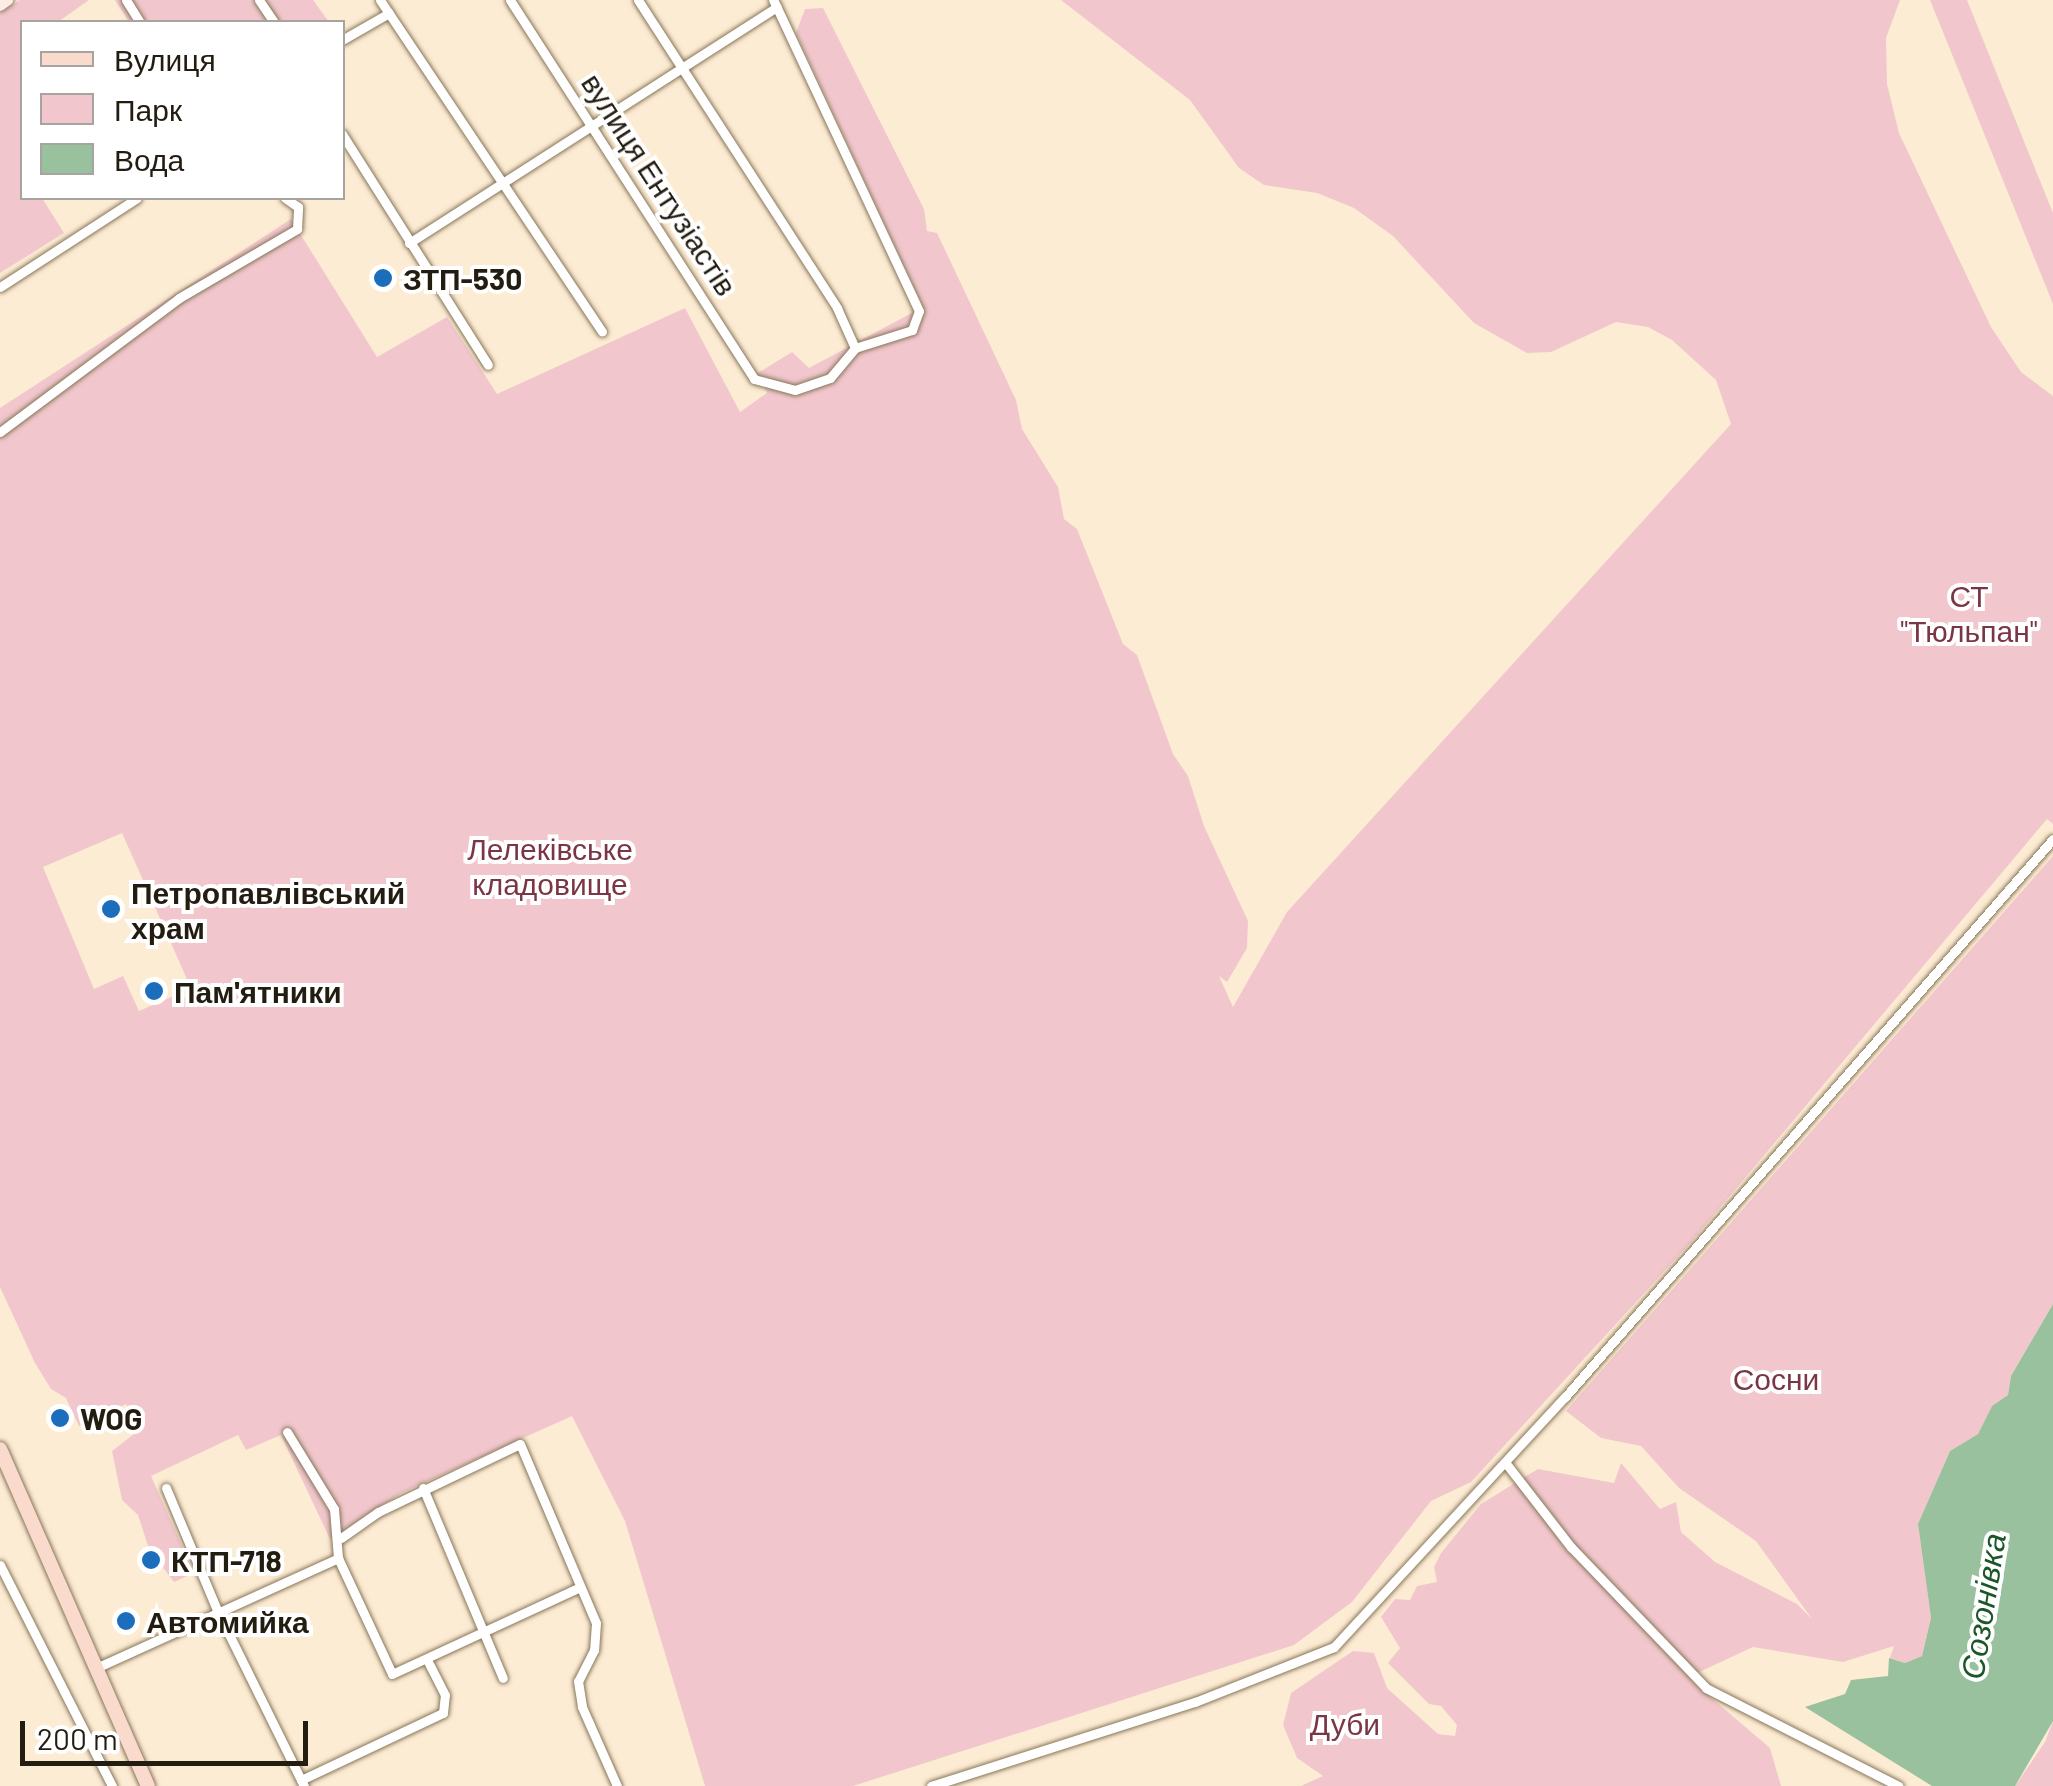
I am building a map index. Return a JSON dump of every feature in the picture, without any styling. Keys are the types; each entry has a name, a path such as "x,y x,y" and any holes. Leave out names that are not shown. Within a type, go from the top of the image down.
{"main road":[{"path":"0,1448 5,1475 148,1786"}],"street":[{"path":"0,5 7,0"},
{"path":"380,0 602,332"},
{"name":"вулиця Ентузіастів","path":"510,0 754,379 773,388 795,390 830,378 855,348"},
{"path":"409,243 501,181 682,66 775,4 919,310 912,330 855,348 837,308 682,66 638,0"},
{"path":"345,38 388,13"},
{"path":"345,139 488,364"},
{"path":"0,287 134,200"},
{"path":"0,432 179,298 298,229 298,206 288,200"},
{"path":"930,1786 1196,1702 1334,1648 1505,1462 2053,839"},
{"path":"288,1432 320,1482 341,1538 338,1558 392,1674 428,1662 580,1587"},
{"path":"341,1538 423,1488 520,1444 598,1634 578,1681 582,1707 617,1786"},
{"path":"1505,1462 1571,1547 1706,1688 1898,1786"},
{"path":"166,1488 216,1610 303,1783 443,1713 445,1695 428,1662"},
{"path":"423,1488 502,1678"},
{"path":"96,1668 216,1610 338,1558"},
{"path":"0,1565 112,1786"}],"green space":[{"path":"20,0 89,0 61,20 20,20 20,200 43,200 64,233 0,273 0,13"},
{"path":"115,0 313,0 328,20 128,20"},
{"path":"1061,0 1900,0 1886,38 1887,84 1899,133 1991,327 2021,372 2053,396 2053,824 2047,819 1691,1242 1471,1482 1431,1501 1352,1602 1294,1645 853,1786 705,1786 625,1521 572,1416 401,1493 330,1539 281,1435 246,1450 238,1435 151,1476 194,1573 174,1582 149,1549 138,1515 122,1500 112,1451 139,1430 126,1404 79,1426 66,1398 51,1389 35,1363 0,1287 0,408 291,219 377,357 447,317 497,394 685,308 740,412 767,393 758,373 792,352 809,368 923,307 796,33 805,9 823,8 924,209 927,231 937,233 1016,400 1022,429 1058,487 1064,519 1077,529 1123,644 1137,655 1173,754 1188,776 1204,826 1248,921 1247,948 1227,982 1219,976 1233,1007 1287,912 1731,424 1716,380 1672,340 1648,327 1616,322 1551,352 1527,353 1474,323 1393,236 1354,208 1317,193 1264,185 1239,168 1190,100","holes":["122,833 198,1004 178,994 139,1011 123,976 94,989 43,867"]},
{"path":"1930,0 1967,0 2053,213 2053,304"},
{"name":"Сосни","path":"2053,856 2053,1304 2011,1376 2008,1395 1992,1406 1978,1434 1950,1451 1918,1524 1931,1618 1922,1656 1905,1663 1890,1658 1894,1646 1843,1662 1753,1647 1695,1674 1695,1684 1770,1748 1781,1786 1301,1786 1323,1776 1297,1758 1283,1725 1291,1693 1353,1651 1374,1653 1387,1688 1438,1734 1455,1736 1457,1725 1441,1706 1429,1704 1388,1663 1400,1648 1381,1617 1395,1599 1410,1600 1417,1586 1437,1582 1434,1567 1441,1553 1481,1504 1538,1469 1614,1483 1621,1463 1660,1509 1676,1502 1681,1532 1715,1562 1797,1604 1812,1619 1756,1541 1679,1488 1641,1446 1601,1438 1566,1411"},
{"path":"2053,1721 2053,1786 2015,1786 2045,1742"}],"water":[{"name":"Созонівка","path":"2053,1304 2053,1721 2015,1786 1932,1786 1805,1707 1845,1694 1851,1680 1888,1676 1889,1658 1905,1663 1922,1656 1931,1618 1918,1524 1950,1451 1978,1434 1992,1406 2008,1395 2011,1376"}],"place":[{"name":"ЗТП-530","path":"383,278"},
{"name":"Петропавлівський храм","path":"111,909"},
{"name":"Пам'ятники","path":"154,991"},
{"name":"WOG","path":"60,1418"},
{"name":"КТП-718","path":"151,1560"},
{"name":"Автомийка","path":"126,1621"}],"park label":[{"name":"СТ \"Тюльпан\"","path":"1969,612"},
{"name":"Лелеківське кладовище","path":"550,865"},
{"name":"Дуби","path":"1345,1723"}]}
